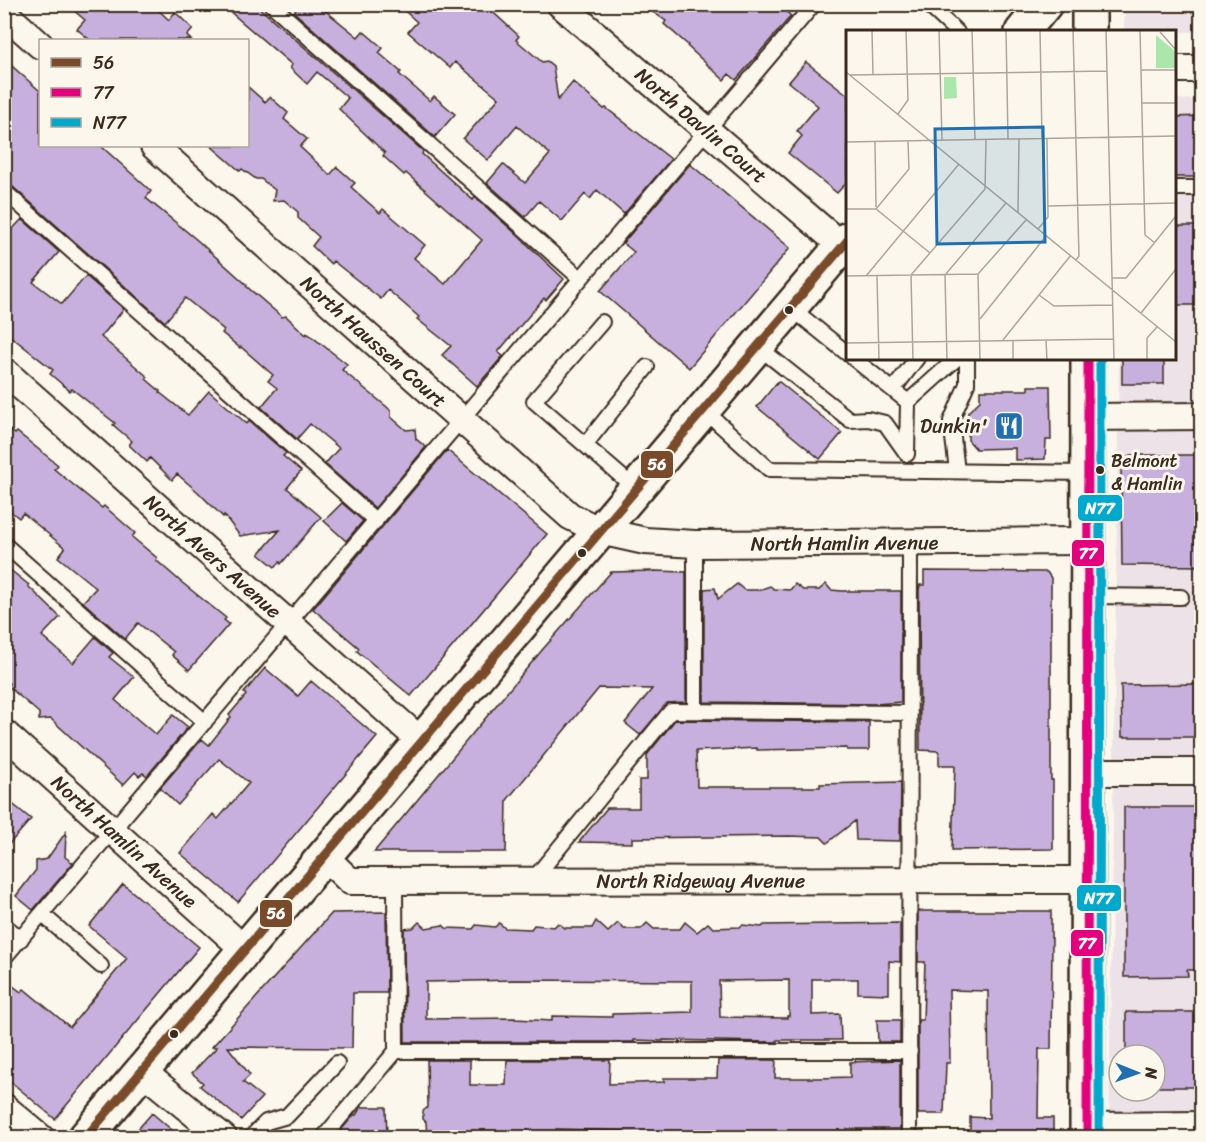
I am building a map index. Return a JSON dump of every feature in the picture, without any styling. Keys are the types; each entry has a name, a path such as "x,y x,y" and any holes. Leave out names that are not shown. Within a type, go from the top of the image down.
{"main road":[{"path":"1024,30 1044,4"},
{"path":"1089,4 1089,30"},
{"path":"85,1137 790,307 846,245"},
{"path":"1087,1132 1088,360"}],"street":[{"name":"North Davlin Court","path":"560,4 846,245"},
{"path":"4,13 39,44"},
{"path":"1176,69 1202,69"},
{"name":"North Haussen Court","path":"155,147 570,516 600,531"},
{"name":"North Avers Avenue","path":"4,371 421,741"},
{"path":"1088,417 1202,416"},
{"name":"North Hamlin Avenue","path":"600,531 645,541 695,543 1088,541"},
{"name":"North Hamlin Avenue","path":"4,733 244,949"},
{"path":"1088,772 1202,772"},
{"name":"North Ridgeway Avenue","path":"324,856 350,881 1088,880"},
{"path":"142,1071 224,1137"},
{"path":"4,1107 41,1137"},
{"path":"1087,1132 1202,1125"}],"lane":[{"path":"272,4 581,279"},
{"path":"4,958 814,4"},
{"path":"927,4 955,30"},
{"path":"1176,188 1202,188"},
{"path":"4,192 376,521"},
{"path":"790,307 846,352"},
{"path":"602,322 534,401 636,489"},
{"path":"757,346 850,420 868,419 885,423 907,454"},
{"path":"855,360 908,402"},
{"path":"892,390 915,360"},
{"path":"907,470 908,402 955,360"},
{"path":"957,471 951,421 967,384 967,360"},
{"path":"585,445 646,367"},
{"path":"703,409 770,469 1088,473"},
{"path":"909,1137 910,542"},
{"path":"695,543 695,711"},
{"path":"4,544 205,722"},
{"path":"1088,596 1181,597"},
{"path":"532,881 671,711 910,713"},
{"path":"323,1137 396,1051 395,881"},
{"path":"42,914 101,966"},
{"path":"4,925 21,939"},
{"path":"396,1051 910,1051"},
{"path":"250,1137 266,1122 287,1116 338,1063"}],"shaded area":[{"path":"1125,5 1201,5 1201,32 1124,30"},
{"path":"1176,99 1201,100 1201,1137 1109,1138 1109,1103 1167,1103 1167,1043 1110,1043 1119,360 1176,360"}],"building":[{"path":"66,4 152,4 169,20 175,12 193,29 187,36 190,39 89,39 77,29 85,20"},
{"path":"221,4 255,4 423,151 422,154 473,200 475,197 564,279 546,300 544,298 498,352 503,356 477,386 442,355 451,346 417,319 419,317 388,290 381,299 333,261 331,264 312,246 319,237 298,218 298,212 284,200 273,201 275,190 261,179 256,179 242,169 240,171 212,147 249,147 249,88 265,102 270,97 288,113 284,119 307,139 300,147 330,175 337,167 355,183 351,187 380,213 383,209 425,245 414,258 445,284 482,240 406,173 404,175 383,156 385,153 339,109 348,98 317,72 307,84 290,68 292,65"},
{"path":"301,4 317,4 358,37 363,31 383,48 379,53 401,72 399,74 430,101 434,96 455,114 435,137 294,12"},
{"path":"397,4 484,4 519,36 516,40 542,62 547,61 553,66 558,100 573,82 604,109 606,108 671,159 624,214 597,190 590,199 585,194 562,221 539,201 525,217 487,183 503,164 525,183 550,154 517,126 488,160 463,139 499,98 455,62 450,68 408,32 417,22"},
{"path":"641,4 778,4 791,16 736,80 729,74 724,80 664,24 666,21"},
{"path":"4,59 39,90 39,147 102,147 151,191 146,198 197,240 282,317 286,316 306,335 307,333 347,364 342,370 387,407 391,411 391,417 406,430 415,429 416,439 426,447 375,508 325,464 339,448 310,424 297,439 261,407 277,388 268,381 273,375 222,333 224,330 185,298 165,322 4,179"},
{"path":"806,62 846,93 846,183 837,193 788,153 802,136 797,131 818,106 789,82"},
{"path":"1202,116 1202,177 1176,177 1176,117"},
{"path":"690,164 790,248 689,368 600,291 634,252 623,243"},
{"path":"22,219 59,252 33,282 62,304 86,276 124,309 101,337 148,377 146,379 159,392 188,415 209,391 247,424 249,421 286,453 283,456 301,471 287,488 321,517 281,564 280,562 275,567 259,554 280,530 240,536 224,515 223,517 198,492 177,474 172,480 150,458 147,462 129,445 132,441 113,425 115,423 72,389 70,391 50,374 53,370 4,331 4,238"},
{"path":"1176,226 1202,226 1202,305 1176,305"},
{"path":"1122,360 1164,360 1164,384 1122,384"},
{"path":"778,381 842,433 820,459 757,407"},
{"name":"Dunkin'","path":"1028,386 1050,386 1051,440 1046,440 1045,459 1015,460 1015,448 976,449 968,440 968,412 980,401 980,390 1028,390"},
{"path":"4,425 15,434 17,432 58,465 54,469 102,508 104,506 135,533 132,537 157,558 156,560 226,618 224,620 229,624 189,670 172,655 174,652 138,623 125,639 83,602 96,588 58,557 65,548 23,513 19,518 4,506"},
{"path":"447,450 547,534 411,696 357,651 359,648 313,609"},
{"path":"1130,455 1202,455 1202,566 1122,565 1121,463"},
{"path":"342,503 363,521 346,541 324,521"},
{"path":"4,565 29,585 60,617 42,636 73,663 95,637 113,653 109,657 134,677 115,700 156,735 173,715 188,727 147,776 143,773 139,776 135,772 123,785 51,719 39,720 39,713 9,687 9,683 4,679"},
{"path":"924,571 1047,572 1051,578 1053,849 952,850 955,765 939,765 939,751 920,750 919,590 920,585 924,585"},
{"path":"611,572 686,572 686,702 667,703 640,735 625,723 652,689 599,688 507,800 506,852 374,852 543,649"},
{"path":"737,584 744,590 759,590 770,586 774,589 790,590 795,584 803,590 819,590 826,584 831,590 901,591 901,702 876,704 704,702 704,589 715,588 718,599"},
{"path":"265,668 298,696 311,681 377,737 238,902 180,853 213,814 218,819 249,783 219,759 178,805 160,788 202,739 209,745 246,695 244,693"},
{"path":"1202,684 1202,737 1122,737 1121,685"},
{"path":"675,720 869,722 869,750 847,750 847,748 757,750 757,748 696,751 697,787 820,787 820,784 901,782 900,841 856,840 855,821 827,843 821,837 789,836 632,838 632,843 579,842 607,808 639,808 639,780 647,780 647,755"},
{"path":"4,797 31,819 4,850"},
{"path":"1124,807 1202,807 1202,885 1198,885 1199,925 1202,925 1202,970 1187,970 1188,976 1124,977"},
{"path":"66,832 65,857 73,863 33,910 16,896 36,870 36,861 47,859"},
{"path":"123,884 199,947 55,1119 4,1076 4,979 21,992 24,989 70,1027 127,958 89,926"},
{"path":"918,911 1051,911 1051,1049 1039,1049 1038,1118 1053,1118 1053,1137 970,1137 970,1117 989,1118 988,991 949,990 950,1063 946,1063 944,1114 918,1114 918,1020 923,1020 925,962 918,962"},
{"path":"386,912 387,993 353,993 352,1048 228,1047 250,1075 243,1082 262,1097 241,1120 200,1086 203,1083 192,1073 217,1047 212,1047 332,913"},
{"path":"596,921 608,932 618,923 624,929 641,929 647,923 654,929 680,929 685,922 697,932 708,923 713,928 742,925 762,927 764,925 900,923 900,962 889,961 889,994 858,993 858,979 812,979 812,1015 840,1014 841,1040 405,1042 404,929 413,928 419,922 426,928 443,925 446,928 473,929 476,925 495,927 499,923 505,928 531,929 534,925 554,927 558,923 565,928 592,928","holes":["789,980 789,1016 787,1018 720,1017 719,981","692,981 692,1012 612,1014 612,1017 552,1016 552,1021 515,1018 426,1019 426,982"]},
{"path":"1126,1012 1202,1012 1202,1087 1167,1087 1167,1043 1126,1043"},
{"path":"877,1020 900,1020 900,1042 878,1042"},
{"path":"427,1060 470,1060 470,1085 506,1085 507,1060 610,1060 609,1084 664,1082 664,1078 717,1078 718,1060 776,1060 775,1078 819,1078 850,1077 850,1062 900,1060 900,1129 847,1129 847,1136 625,1137 624,1131 556,1129 556,1133 451,1134 451,1137 427,1137 423,1111 428,1107"},
{"path":"361,1107 386,1107 387,1137 335,1137 356,1115"},
{"path":"152,1113 180,1137 131,1137"}],"transit line":[{"name":"56","path":"85,1138 846,242"},
{"name":"77","path":"1087,1138 1088,360"},
{"name":"N77","path":"1099,1138 1100,360"}],"place":[{"name":"Dunkin'","path":"1009,426"},
{"name":"Belmont & Hamlin","path":"1100,470"}]}
